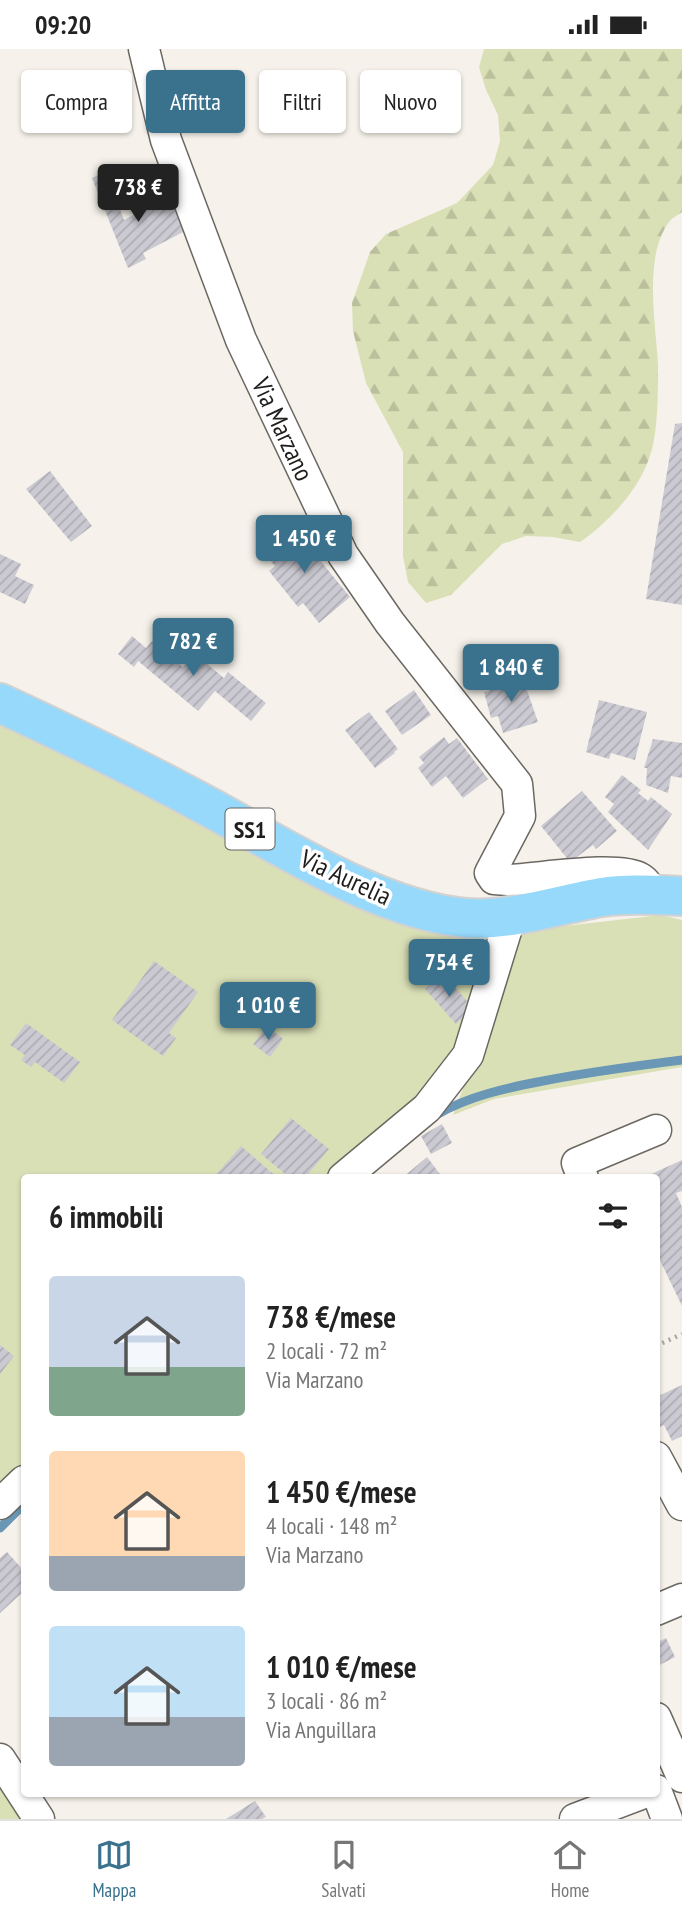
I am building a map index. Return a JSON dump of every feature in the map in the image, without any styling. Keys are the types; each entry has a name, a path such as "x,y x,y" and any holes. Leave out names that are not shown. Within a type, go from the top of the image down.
{"main road":[{"name":"Via Aurelia","path":"0,703 61,731 343,879 408,905 469,918 511,915 606,897 667,895"}],"street":[{"name":"Via Marzano","path":"144,49 166,140 241,340 343,555 390,623 517,783 520,816 490,873 494,879 508,880 620,873 638,877 667,895"},
{"path":"348,1174 427,1108 468,1055 511,915"},
{"path":"581,1174 577,1163 656,1131"},
{"path":"660,1464 682,1505"},
{"path":"0,1504 21,1484"},
{"path":"660,1608 682,1599"},
{"path":"660,1727 682,1778 660,1787"},
{"path":"0,1759 21,1791"},
{"path":"25,1797 39,1819"},
{"path":"575,1819 633,1797"},
{"path":"659,1797 667,1819"}],"path":[{"path":"660,1344 682,1333"}],"green space":[{"path":"484,49 682,49 682,212 669,222 656,253 653,291 658,402 654,440 636,485 616,511 580,542 526,536 502,544 451,595 426,603 408,582 403,556 403,452 366,383 353,331 352,303 370,252 386,234 457,203 493,165 500,141 498,115 479,67"},
{"path":"0,723 200,822 428,929 495,943 467,1043 439,1085 339,1174 21,1174 21,1477 0,1497"},
{"path":"661,915 682,920 682,1067 494,1099 453,1115 480,1043 511,932"},
{"path":"0,1759 21,1791 21,1797 25,1797 39,1819 0,1819"}],"building":[{"path":"105,172 124,220 168,197 185,231 143,253 146,259 128,268 92,178"},
{"path":"682,423 682,605 646,599 675,424"},
{"path":"50,471 92,526 71,542 26,489"},
{"path":"291,525 350,597 319,623 303,603 298,607 269,571 275,566 260,548"},
{"path":"0,554 21,564 15,576 34,585 25,604 0,592"},
{"path":"132,636 146,648 152,641 183,667 194,653 224,678 228,672 266,703 251,721 215,691 198,711 138,661 134,667 118,654"},
{"path":"522,676 538,722 503,733 498,716 491,718 484,692 489,691 488,686"},
{"path":"414,690 431,715 402,735 385,711"},
{"path":"599,700 647,712 635,760 611,753 609,759 586,752"},
{"path":"369,712 398,749 375,768 345,730"},
{"path":"444,737 449,744 457,738 488,779 463,798 446,776 432,787 418,768 424,763 419,757"},
{"path":"653,739 682,743 682,778 671,776 668,793 646,785 647,768 644,768"},
{"path":"622,775 641,790 638,793 648,801 651,797 672,814 648,850 608,812 614,804 605,797"},
{"path":"582,791 617,831 596,849 593,845 570,862 541,826"},
{"path":"154,961 198,992 169,1033 176,1038 163,1056 112,1020"},
{"path":"443,974 474,1009 456,1024 425,989"},
{"path":"26,1023 80,1062 64,1083 35,1062 31,1067 21,1060 25,1055 10,1045"},
{"path":"267,1026 283,1039 270,1057 253,1044"},
{"path":"291,1118 329,1149 308,1174 285,1174 261,1154"},
{"path":"442,1124 452,1143 431,1154 421,1136"},
{"path":"241,1146 273,1174 216,1174"},
{"path":"427,1157 440,1174 407,1174"},
{"path":"682,1160 682,1191 676,1193 682,1207 682,1306 660,1260 660,1174 651,1174"},
{"path":"0,1345 14,1356 0,1374"},
{"path":"682,1385 682,1436 672,1441 664,1425 660,1427 660,1395"},
{"path":"7,1552 21,1568 21,1594 0,1613 0,1558"},
{"path":"666,1638 675,1657 660,1665 660,1641"},
{"path":"255,1801 266,1817 226,1819"}],"waterway":[{"path":"436,1115 488,1093 595,1072 682,1060"},
{"path":"0,1528 21,1507"}]}
